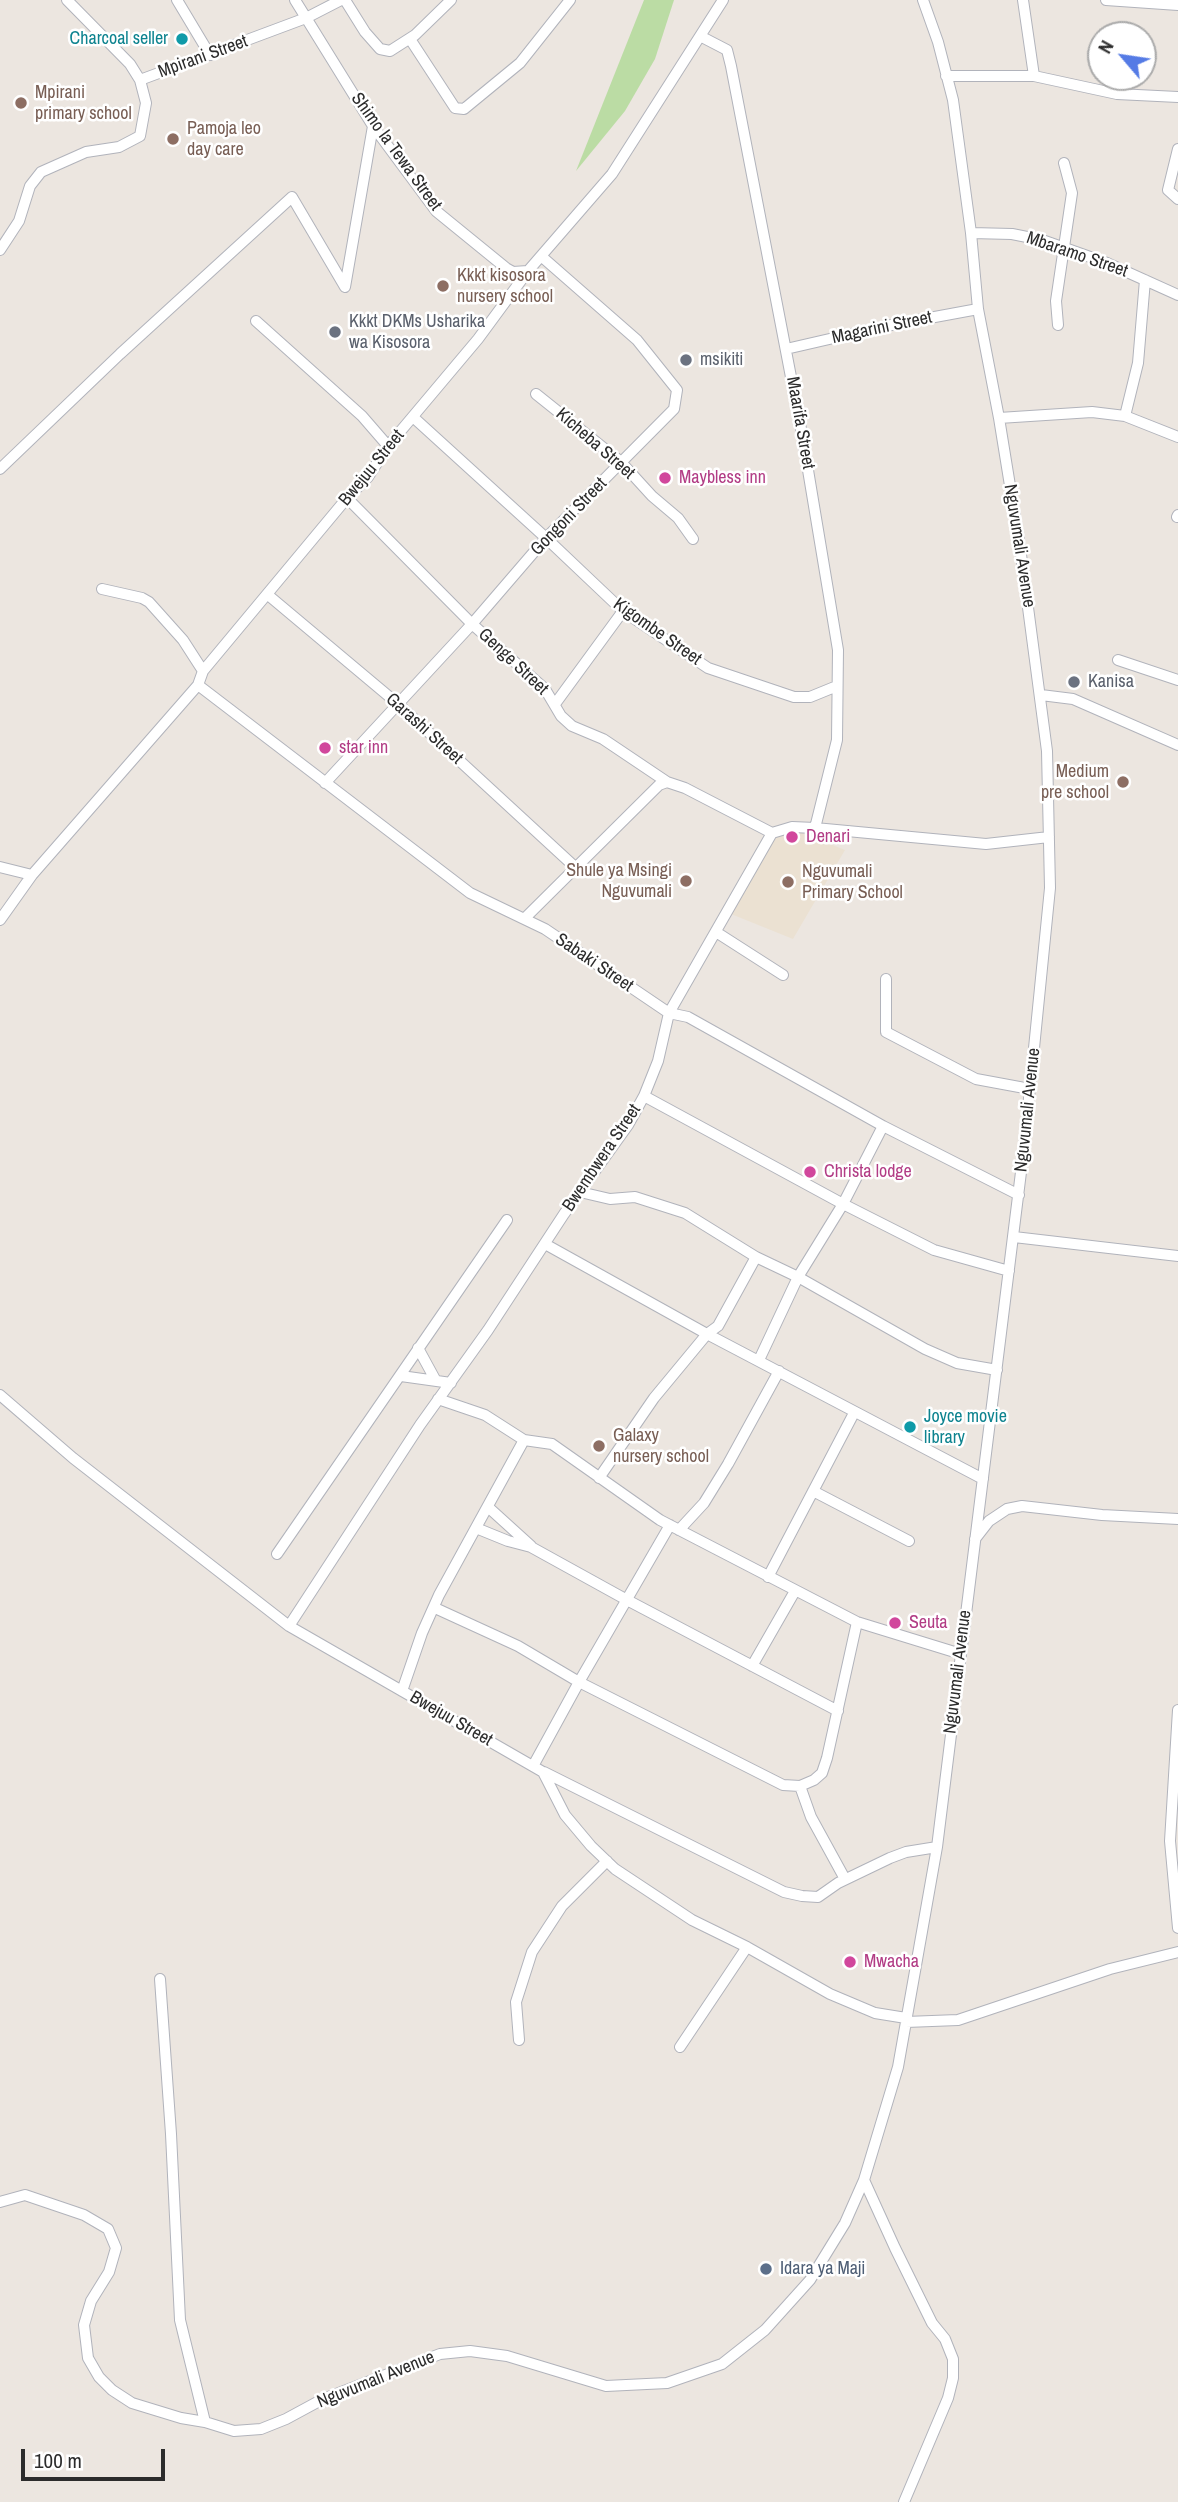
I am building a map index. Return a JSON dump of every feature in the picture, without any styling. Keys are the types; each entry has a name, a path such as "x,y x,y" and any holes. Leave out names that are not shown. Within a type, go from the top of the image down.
{"street":[{"path":"67,0 130,64 140,80"},
{"path":"177,0 210,55"},
{"name":"Shimo la Tewa Street","path":"295,0 373,126 436,211 506,268 513,272 528,271"},
{"path":"343,0 380,49 390,51 410,39 450,0"},
{"name":"Mpirani Street","path":"0,250 19,221 23,201 41,172 86,152 119,147 140,136 146,103 140,80 306,18 343,0"},
{"path":"410,39 455,108 464,109 520,64 570,0"},
{"name":"Bwejuu Street","path":"0,920 32,875 198,685 203,671 347,498 368,477 388,446 478,339 528,271 612,174 723,0"},
{"name":"Nguvumali Avenue","path":"0,2202 25,2195 84,2215 108,2229 116,2248 109,2272 86,2312 84,2339 88,2358 99,2377 132,2403 234,2431 261,2429 323,2399 440,2354 470,2351 507,2356 606,2386 667,2383 722,2364 765,2330 810,2280 845,2224 864,2180 898,2067 937,1847 1014,1237 1050,888 1046,751 1041,695 999,418 978,309 953,100 938,42 923,0"},
{"path":"1023,0 1034,76"},
{"path":"1106,0 1178,5"},
{"name":"Maarifa Street","path":"700,36 727,50 786,349 838,650 837,740 814,828"},
{"path":"946,76 1034,76 1117,94 1178,97"},
{"path":"0,469 120,354 292,197 345,287 373,126"},
{"path":"1178,149 1175,172 1168,190 1178,199"},
{"path":"1058,325 1056,301 1072,194 1064,163"},
{"name":"Mbaramo Street","path":"971,233 1012,234 1042,240 1178,295"},
{"name":"Gongoni Street","path":"325,783 472,624 546,538 674,409 677,390 637,340 541,256"},
{"path":"1125,416 1138,363 1145,280"},
{"name":"Magarini Street","path":"786,349 886,326 978,309"},
{"path":"256,321 362,416 388,446"},
{"name":"Kicheba Street","path":"536,394 621,462 652,496 678,518 693,539"},
{"path":"999,418 1071,412 1125,416 1178,437"},
{"name":"Kigombe Street","path":"413,417 623,611 708,668 794,697 810,697 838,686"},
{"name":"Genge Street","path":"347,498 472,624 545,689 561,716 572,726 603,739 667,782 685,788 772,833"},
{"path":"102,589 149,602 183,640 203,671"},
{"name":"Garashi Street","path":"268,595 398,704 576,868"},
{"path":"555,704 623,611"},
{"path":"1118,660 1178,680"},
{"name":"Sabaki Street","path":"198,685 470,893 544,929 669,1013 688,1017 883,1126 1018,1195"},
{"path":"1041,695 1073,699 1178,745"},
{"path":"524,919 659,785 667,782"},
{"path":"772,833 792,827 814,828 986,844 1049,837"},
{"name":"Bwembwera Street","path":"289,1626 438,1399 628,1125 644,1096 658,1061 669,1013 772,833"},
{"path":"0,867 32,875"},
{"path":"716,932 783,975"},
{"path":"886,978 887,1032 976,1079 1030,1089"},
{"path":"644,1096 934,1250 1009,1271"},
{"path":"759,1360 798,1277 843,1204 883,1126"},
{"path":"580,1192 613,1199 635,1197 685,1213 756,1257 798,1277 925,1349 957,1363 997,1370"},
{"path":"277,1554 508,1220"},
{"path":"1014,1237 1178,1256"},
{"path":"545,1244 853,1413 982,1479"},
{"path":"599,1478 648,1406 707,1334 718,1326 756,1257"},
{"path":"418,1348 436,1381"},
{"path":"779,1371 704,1503 674,1527 626,1600 579,1682 538,1769 565,1815 615,1870 692,1920 747,1947 830,1994 875,2013 906,2020 958,2020 1110,1969 1178,1952"},
{"path":"401,1376 451,1383"},
{"name":"Bwejuu Street","path":"0,1395 73,1458 289,1626 538,1769 784,1892 818,1897 845,1879 890,1858 906,1852 937,1847"},
{"path":"438,1399 485,1415 524,1440 552,1444 674,1527 857,1622 961,1654"},
{"path":"768,1577 853,1413"},
{"path":"402,1691 422,1633 439,1595 524,1440"},
{"path":"813,1491 909,1541"},
{"path":"975,1539 989,1521 1007,1509 1022,1506 1102,1515 1178,1519"},
{"path":"488,1507 531,1546 626,1600 838,1711"},
{"path":"476,1528 508,1541 531,1546"},
{"path":"752,1666 795,1591"},
{"path":"435,1608 518,1646 579,1682 783,1786 800,1786 822,1773 857,1622"},
{"path":"1178,1710 1175,1808 1170,1841 1178,1928"},
{"path":"800,1786 811,1817 845,1879"},
{"path":"519,2040 516,2002 532,1952 562,1906 607,1861"},
{"path":"680,2047 747,1947"},
{"path":"160,1979 180,2320 205,2422"},
{"path":"864,2180 932,2323 945,2339 953,2359 953,2378 948,2398 904,2502"}],"shaded area":[{"name":"Nguvumali Primary School","path":"795,830 845,850 793,939 731,914 776,837"}],"green space":[{"path":"644,0 674,0 655,59 625,111 576,171"}],"place":[{"name":"Charcoal seller","path":"182,39"},
{"name":"Mpirani primary school","path":"21,103"},
{"name":"Pamoja leo day care","path":"173,139"},
{"name":"Kkkt kisosora nursery school","path":"443,286"},
{"name":"Kkkt DKMs Usharika wa Kisosora","path":"335,332"},
{"name":"msikiti","path":"686,360"},
{"name":"Maybless inn","path":"665,478"},
{"name":"Kanisa","path":"1074,682"},
{"name":"star inn","path":"325,748"},
{"name":"Medium pre school","path":"1123,782"},
{"name":"Denari","path":"792,837"},
{"name":"Shule ya Msingi Nguvumali","path":"686,881"},
{"name":"Nguvumali Primary School","path":"788,882"},
{"name":"Christa lodge","path":"810,1172"},
{"name":"Joyce movie library","path":"910,1427"},
{"name":"Galaxy nursery school","path":"599,1446"},
{"name":"Seuta","path":"895,1623"},
{"name":"Mwacha","path":"850,1962"},
{"name":"Idara ya Maji","path":"766,2269"}]}
